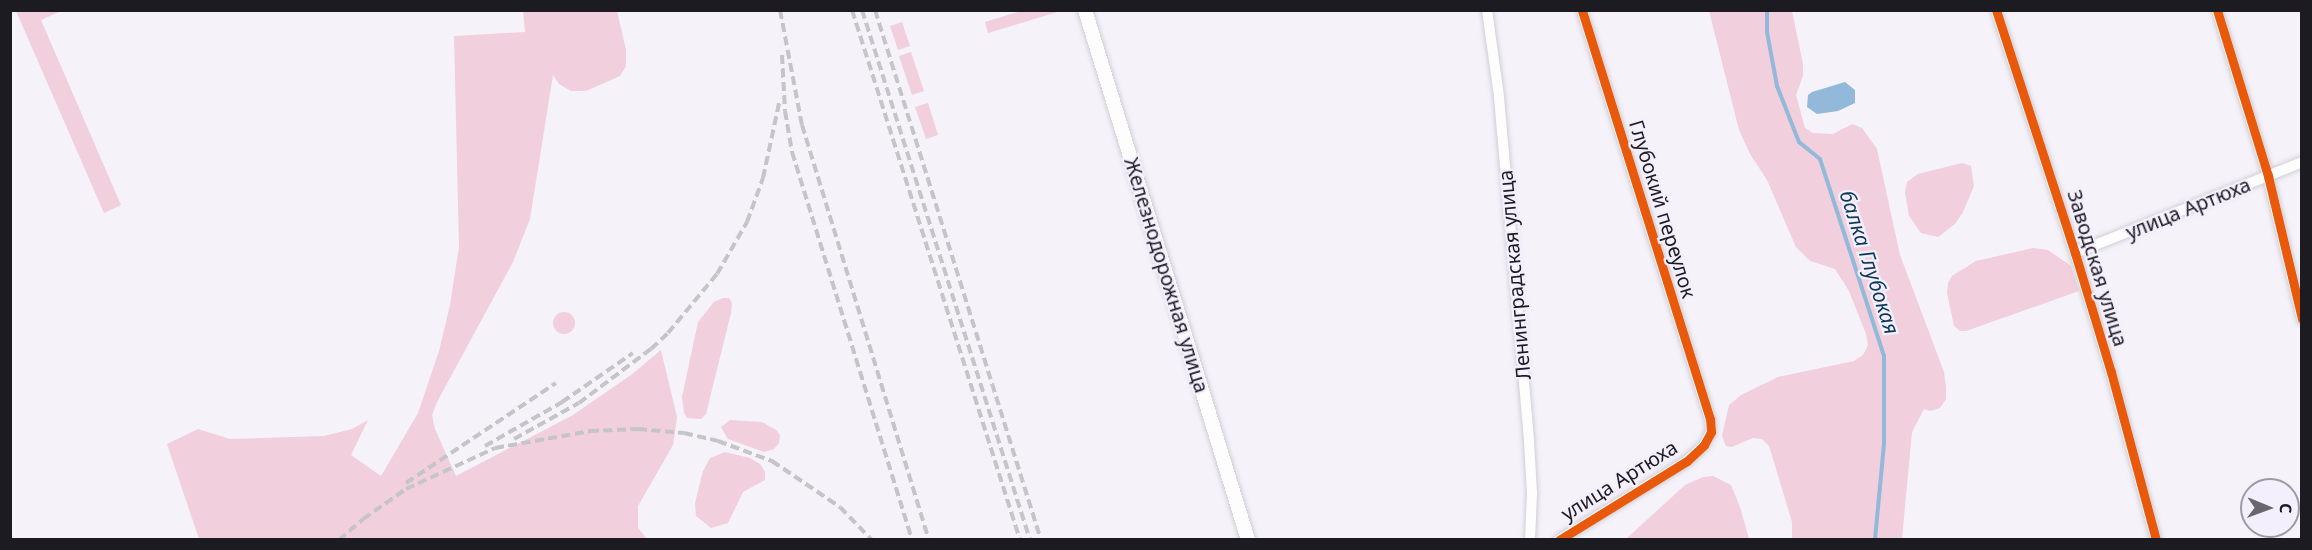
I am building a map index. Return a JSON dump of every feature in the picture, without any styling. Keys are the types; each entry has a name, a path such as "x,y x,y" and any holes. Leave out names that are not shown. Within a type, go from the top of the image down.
{"main road":[{"name":"Железнодорожная улица","path":"1085,10 1248,540"}],"street":[{"name":"Ленинградская улица","path":"1487,10 1499,97 1528,430 1532,493 1530,540"},
{"name":"Глубокий переулок","path":"1582,10 1710,419"},
{"name":"Заводская улица","path":"1996,10 2111,372 2156,540"},
{"path":"2217,10 2268,176 2301,319"},
{"name":"улица Артюха","path":"2075,253 2301,162"},
{"name":"улица Артюха","path":"1559,540 1687,461 1709,438 1710,419"}],"shaded area":[{"path":"16,11 61,11 41,20 121,205 104,213"},
{"path":"523,11 617,11 626,50 626,66 620,76 586,91 571,91 559,84 553,75 530,219 513,262 437,402 432,415 435,429 456,476 573,415 631,375 661,350 677,417 673,445 638,506 638,528 647,539 199,539 167,444 198,429 230,439 324,436 352,429 368,420 351,455 381,476 418,413 439,351 450,305 459,247 454,36 525,32"},
{"path":"1021,11 1061,11 988,33 985,22"},
{"path":"1709,11 1792,11 1803,64 1803,76 1796,95 1805,128 1813,133 1833,134 1852,124 1862,128 1877,149 1900,255 1944,372 1946,387 1946,399 1940,408 1930,411 1924,409 1912,432 1902,539 1792,539 1792,522 1769,446 1762,439 1753,438 1732,447 1726,446 1722,436 1729,405 1741,395 1778,377 1854,361 1863,355 1868,345 1849,291 1835,269 1810,261 1796,247 1767,180 1750,154 1739,130"},
{"path":"902,22 910,46 898,50 890,26"},
{"path":"911,52 924,91 912,95 899,56"},
{"path":"928,103 938,135 926,139 915,107"},
{"path":"1962,163 1971,166 1974,186 1963,212 1955,224 1938,237 1921,233 1909,216 1905,192 1907,182 1918,174"},
{"path":"2033,248 2048,250 2071,266 2079,291 1966,331 1960,331 1954,326 1947,293 1948,283 1952,276 1976,261"},
{"path":"729,298 732,303 731,313 706,414 701,419 687,418 682,397 698,322 714,302"},
{"path":"564,312 572,315 575,323 572,331 564,334 556,331 553,323 556,315"},
{"path":"730,420 762,422 776,430 780,435 779,443 774,449 764,452 728,439 721,427"},
{"path":"725,452 750,458 760,464 765,472 765,480 743,492 728,523 711,528 696,516 695,503 703,471 710,458"},
{"path":"1713,476 1731,485 1749,539 1626,539 1685,485 1703,477"}],"water":[{"path":"1845,82 1855,90 1855,103 1838,111 1817,114 1807,107 1808,95 1812,92"}],"waterway":[{"name":"балка Глубокая","path":"1767,10 1767,32 1777,86 1799,142 1820,159 1884,356 1884,444 1875,540"}],"railway":[{"path":"780,10 802,125 929,540"},
{"path":"852,10 1020,540"},
{"path":"862,10 1030,540"},
{"path":"875,10 1041,540"},
{"path":"782,55 785,111 792,152 912,540"},
{"path":"514,439 579,403 651,349 668,333 717,274 747,222 763,178 780,99"},
{"path":"485,446 562,402 633,353"},
{"path":"406,483 556,383"},
{"path":"339,540 363,519 406,489 495,448 590,431 638,429 684,433 718,441 772,461 840,507 872,540"}],"cycle path":[{"path":"1559,540 1687,461 1704,445 1711,432 1710,419 1582,10"},
{"path":"1996,10 2111,372 2156,540"},
{"path":"2217,10 2268,176 2302,319"}]}
